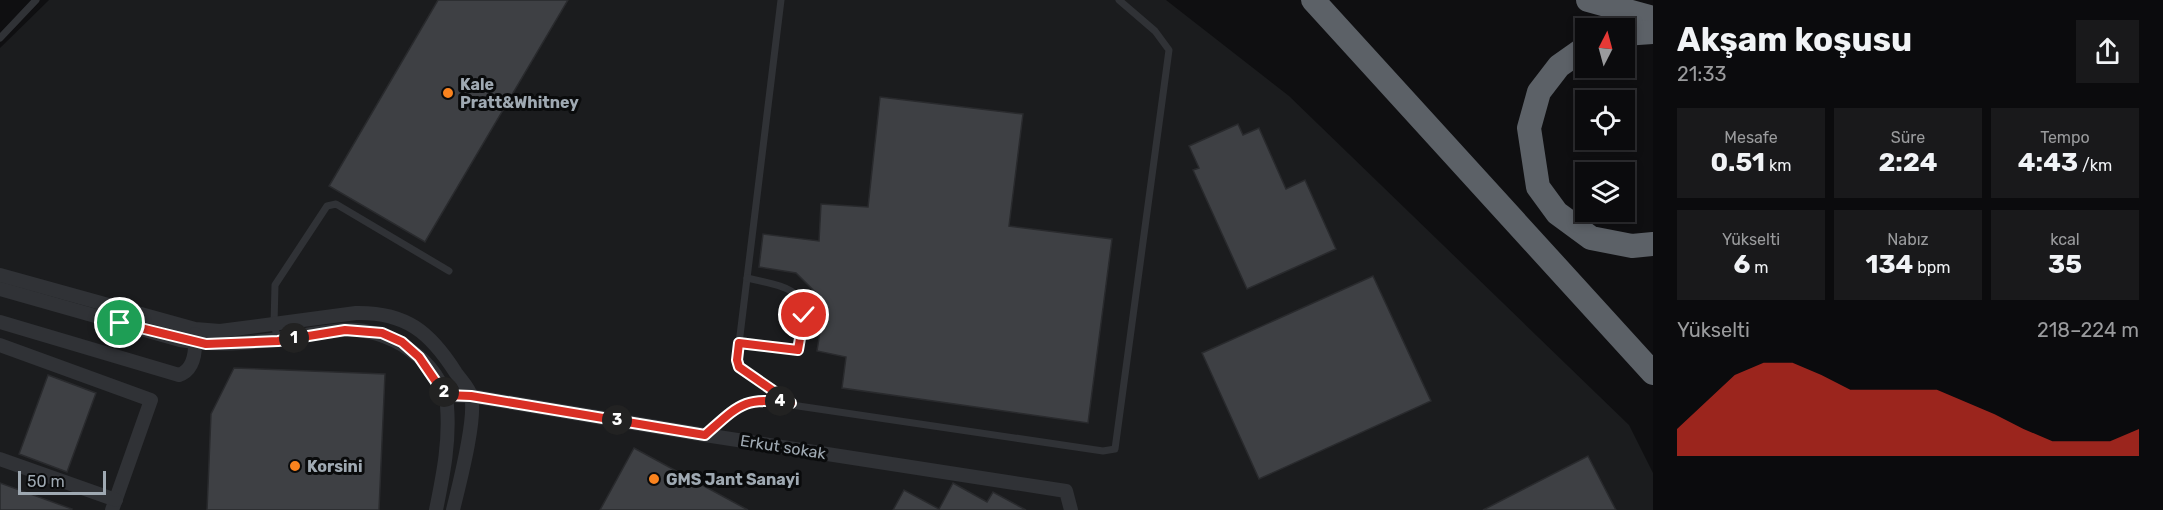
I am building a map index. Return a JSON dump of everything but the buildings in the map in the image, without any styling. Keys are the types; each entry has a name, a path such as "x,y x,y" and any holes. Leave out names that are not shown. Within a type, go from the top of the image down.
{"highway":[{"path":"1313,0 1345,32 1653,373"},
{"path":"1588,0 1653,18"},
{"path":"1635,33 1653,32"},
{"path":"1575,55 1559,66 1539,92 1529,128 1538,187 1557,213 1591,238 1632,246 1653,244"}],"street":[{"path":"0,275 195,336 356,313 378,313 400,318 419,329 441,349 471,396 470,430 453,510"},
{"path":"0,289 195,336 278,341 345,330 382,333 402,342 419,357 445,395 447,457 436,510"},
{"path":"0,322 179,375 189,368 195,336"},
{"path":"0,345 151,400 114,505 0,459"},
{"name":"Erkut sokak","path":"445,395 471,396 705,435 1066,490 1071,510"}],"lane":[{"path":"0,38 36,0"},
{"path":"781,0 737,360 739,367 791,403"},
{"path":"705,435 744,404 758,400 791,403 1103,451 1115,449 1169,50 1155,31 1119,0"},
{"path":"278,341 274,324 275,285 327,206 336,204 449,271"},
{"path":"739,343 798,350 804,315 801,301 791,289 747,278"}],"shaded area":[{"path":"49,0 1166,0 1289,96 1629,425 1653,473 1653,510 0,510 0,48"}],"place":[{"name":"Kale Pratt&Whitney","path":"448,93"},
{"name":"Korsini","path":"295,466"},
{"name":"GMS Jant Sanayi","path":"654,479"}],"route":[{"path":"120,323 180,340 206,344 278,341 345,330 382,333 402,342 419,357 445,395 471,396 705,435 736,408 744,404 758,400 791,403 739,367 737,360 739,343 798,350 804,315"}]}
